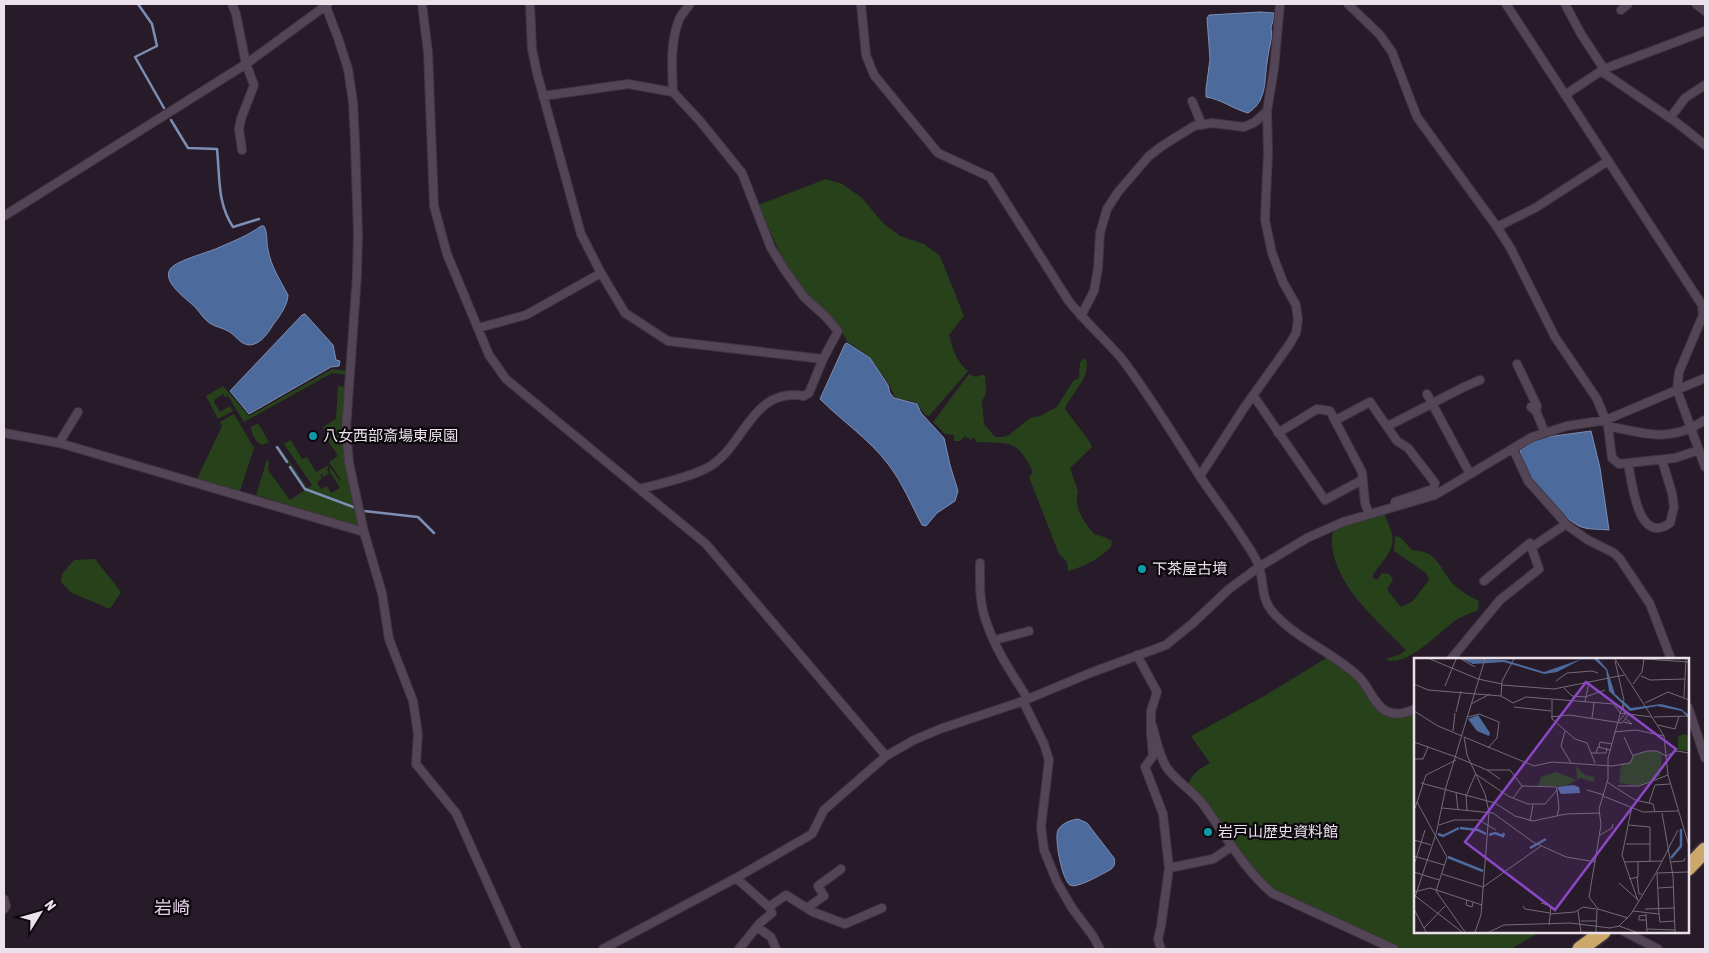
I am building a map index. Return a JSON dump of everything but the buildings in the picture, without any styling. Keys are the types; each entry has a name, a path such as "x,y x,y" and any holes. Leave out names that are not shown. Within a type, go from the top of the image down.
{"highway":[{"path":"1689,867 1705,850"},
{"path":"1580,949 1602,933"}],"street":[{"path":"232,4 236,14 246,64 254,85 239,129 242,150"},
{"path":"4,216 246,64 326,4 348,69 353,102 358,233 357,275 346,428 349,463 364,532 382,593 389,639 412,701 418,734 416,764 456,813 517,949"},
{"path":"422,4 428,52 434,206 447,254 489,355 506,380 706,544 886,756"},
{"path":"530,4 532,50 582,234 601,273 625,313 668,341 823,359"},
{"path":"673,92 672,72 679,19 690,4"},
{"path":"861,4 866,55 874,75 938,153 990,176 1068,300 1121,358 1239,533 1259,567 1263,594 1270,608 1285,625 1346,666 1360,678 1384,710 1401,714 1414,709"},
{"path":"1200,476 1296,333 1298,320 1296,305 1283,282 1271,251 1265,220 1268,152 1267,111 1274,69 1280,4"},
{"path":"1348,4 1380,35 1392,52 1417,117 1511,249 1555,337 1597,399 1607,423 1612,458 1619,464 1675,458 1699,450"},
{"path":"1506,4 1702,305 1703,315 1679,372 1676,390 1705,466"},
{"path":"1565,4 1602,70 1705,145"},
{"path":"1621,10 1628,4"},
{"path":"1696,4 1705,11"},
{"path":"1565,95 1602,70 1705,31"},
{"path":"544,96 628,84 673,92 700,121 742,173 772,248 784,269 804,297 838,331 823,359 809,392 804,396 791,394 778,396 761,407 724,454 712,466 692,474 640,489"},
{"path":"1670,118 1685,98 1704,88"},
{"path":"1192,101 1202,125"},
{"path":"1081,316 1094,291 1100,233 1107,208 1149,156 1194,126 1212,123 1244,127 1255,122 1267,111"},
{"path":"1497,227 1535,208 1608,161"},
{"path":"478,328 526,315 601,273"},
{"path":"1517,364 1537,406 1533,409 1545,433"},
{"path":"1607,423 1705,378"},
{"path":"1388,426 1480,380"},
{"path":"1427,394 1470,474"},
{"path":"1253,395 1325,500 1362,480"},
{"path":"1336,420 1370,402 1397,441 1408,448 1428,471 1435,483 1433,489 1384,505 1385,510"},
{"path":"1278,433 1317,409 1330,411 1362,472 1365,503 1369,514"},
{"path":"60,443 78,412"},
{"path":"603,949 736,878 812,834 824,810 886,756 914,740 940,729 1026,700 1090,673 1166,645 1229,589 1259,567 1307,538 1343,522 1435,495 1532,437 1567,426 1607,423 1657,436 1691,430 1705,420"},
{"path":"4,433 60,443 364,532"},
{"path":"1513,449 1528,481 1566,524 1588,540 1614,553 1620,559 1650,604 1671,658"},
{"path":"1628,463 1641,518 1652,528 1655,528 1670,523 1674,508 1672,493 1662,460"},
{"path":"1532,547 1566,524"},
{"path":"1452,658 1500,600 1539,569 1530,543 1484,581"},
{"path":"980,563 980,587 986,621 1006,664 1026,700 1049,760 1041,826 1044,850 1057,882 1072,908 1093,936 1099,949"},
{"path":"995,640 1029,631"},
{"path":"1137,655 1157,692 1151,711 1152,725 1166,766 1178,781 1201,802 1231,847 1256,878 1272,893 1394,949"},
{"path":"1689,710 1705,758"},
{"path":"1152,725 1150,733 1153,756 1145,767 1163,814 1169,868 1162,926 1158,938 1162,949"},
{"path":"1169,868 1213,859 1231,847"},
{"path":"807,908 824,896 818,886 841,869"},
{"path":"736,878 769,907 772,913 757,927 739,949"},
{"path":"769,907 786,895 813,912 844,924 882,908"},
{"path":"4,899 6,906 4,909"},
{"path":"757,927 771,937 776,949"},
{"path":"1627,933 1658,949"}],"green space":[{"path":"826,179 842,184 862,198 883,223 900,236 924,244 940,256 964,316 949,335 955,355 968,371 929,416 924,414 917,403 895,397 889,384 870,357 847,341 841,330 806,296 786,266 758,205"},
{"path":"1085,358 1087,365 1084,378 1065,409 1092,447 1070,468 1078,491 1078,508 1083,519 1094,534 1112,541 1111,547 1096,559 1068,571 1067,562 1059,554 1029,477 1033,472 1022,453 1017,448 1004,443 976,442 974,437 971,440 965,436 960,441 954,441 954,435 945,434 933,422 969,374 976,377 985,375 986,392 982,402 984,424 995,437 1009,435 1030,418 1040,416 1057,407 1073,381 1079,378 1080,362"},
{"path":"332,369 347,371 347,375 332,373 244,422 228,396 225,397 223,394 215,399 214,402 220,412 230,406 233,411 218,419 206,396 223,386 249,416"},
{"path":"338,386 346,387 356,507 308,489 277,448 279,447 308,488 312,485 284,444 291,440 302,459 307,457 316,472 329,465 327,470 329,473 324,477 320,474 322,478 317,483 321,489 327,486 331,493 340,488 330,472 330,467 341,480 329,462 338,456 327,439 329,438 323,427 336,419"},
{"path":"234,414 254,448 240,491 197,479 222,426 220,422"},
{"path":"258,423 269,442 262,445 256,440 251,430 251,427"},
{"path":"267,460 269,461 268,470 290,500 305,490 356,509 359,524 357,526 256,495"},
{"path":"1384,512 1393,538 1392,544 1387,556 1372,577 1377,580 1382,573 1389,574 1393,579 1387,590 1401,607 1413,601 1429,580 1426,573 1394,551 1395,536 1400,537 1412,550 1421,551 1434,558 1455,586 1479,601 1478,610 1459,618 1414,653 1394,661 1385,659 1399,655 1406,650 1371,615 1350,589 1335,561 1332,546 1332,535 1338,528 1350,522"},
{"path":"95,559 121,592 110,609 72,593 61,582 62,574 74,560"},
{"path":"1328,657 1351,672 1377,708 1383,713 1391,716 1414,713 1414,933 1538,933 1511,949 1399,949 1272,889 1256,875 1188,786 1196,772 1210,763 1191,736 1266,695"}],"water":[{"path":"1274,13 1271,28 1272,36 1263,94 1258,104 1248,113 1206,97 1210,59 1207,18 1209,15"},
{"path":"264,226 265,229 271,262 288,295 283,311 266,335 258,343 247,345 231,333 206,320 172,284 169,273 171,268 180,262 236,240"},
{"path":"305,314 333,345 336,360 340,361 339,366 331,367 249,414 230,391"},
{"path":"847,343 870,358 888,385 890,393 894,398 917,404 921,413 944,438 958,491 955,501 937,513 926,526 922,525 898,478 881,455 820,399"},
{"path":"1591,431 1600,468 1609,530 1590,529 1579,526 1562,513 1534,481 1522,459 1520,450 1539,438"},
{"path":"1078,819 1087,823 1114,858 1115,864 1110,870 1096,878 1073,886 1067,882 1064,875 1058,850 1057,834 1062,825"}],"waterway":[{"path":"138,4 152,24 157,46 135,57 164,108"},
{"path":"171,120 188,148 217,149 219,180 224,209 233,227 259,219"},
{"path":"277,447 287,462"},
{"path":"290,467 305,489 364,511 418,517 434,533"}],"place":[{"name":"八女西部斎場東原園","path":"313,436"},
{"name":"下茶屋古墳","path":"1142,569"},
{"name":"岩戸山歴史資料館","path":"1208,832"}],"district":[{"name":"岩崎","path":"172,908"}]}
